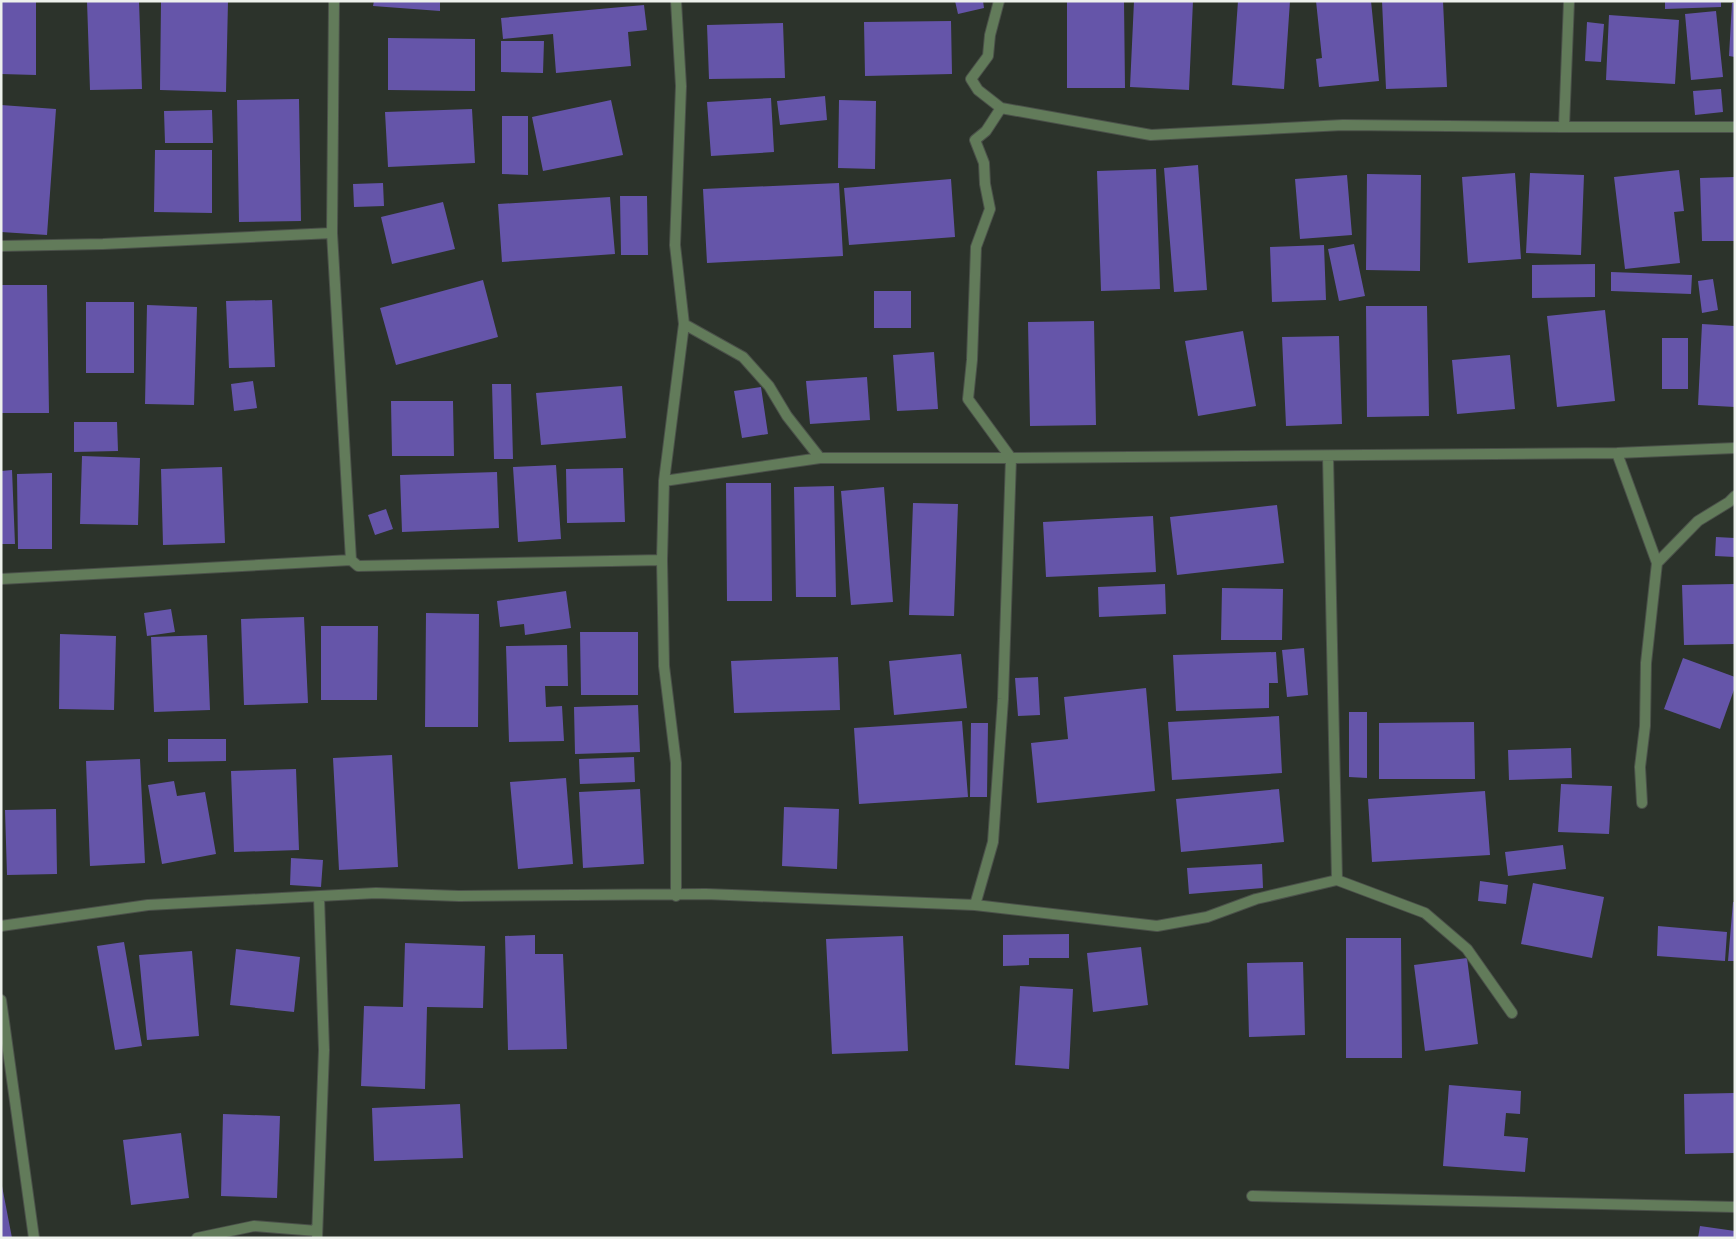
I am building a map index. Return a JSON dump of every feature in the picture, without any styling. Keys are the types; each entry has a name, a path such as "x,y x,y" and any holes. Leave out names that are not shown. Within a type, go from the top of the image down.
{"street":[{"path":"334,1 332,233 351,560"},
{"path":"676,1 681,86 675,245 684,324 664,481 662,560 664,666 676,763 676,896"},
{"path":"1000,1 990,35 988,56 971,79 978,90 1001,108 1151,135 1343,125 1564,128 1735,127"},
{"path":"1564,128 1569,1"},
{"path":"975,905 993,842 994,832 1003,699 1011,458 968,398 972,360 976,247 990,208 985,184 984,163 975,140 986,131 1001,108"},
{"path":"1,246 103,244 332,233"},
{"path":"684,324 743,357 769,386 787,416 820,458"},
{"path":"664,481 820,458 1618,453 1735,448"},
{"path":"1618,453 1657,563 1646,663 1645,726 1640,767 1642,803"},
{"path":"1328,456 1337,880"},
{"path":"1657,563 1698,521 1729,502 1735,496"},
{"path":"1,580 351,560 358,566 662,560"},
{"path":"1,926 148,905 376,893 459,896 676,896 706,894 975,905 1157,926 1207,917 1256,899 1337,880 1425,913 1467,949 1512,1013"},
{"path":"198,1238 254,1226 317,1234 324,1050 319,897"},
{"path":"1,1000 34,1238"},
{"path":"1252,1196 1735,1207"}],"building":[{"path":"1,1 36,1 36,75 1,74"},
{"path":"87,1 139,1 142,89 90,90"},
{"path":"161,1 228,1 226,92 160,90"},
{"path":"374,1 440,1 440,11 373,6"},
{"path":"955,1 983,1 984,8 958,14"},
{"path":"1067,1 1124,1 1125,88 1067,88"},
{"path":"1134,1 1193,1 1189,90 1130,87"},
{"path":"1238,1 1290,1 1284,89 1232,85"},
{"path":"1316,1 1371,1 1379,81 1319,87 1316,59 1322,58"},
{"path":"1382,1 1443,1 1447,87 1386,89"},
{"path":"1665,1 1721,1 1721,7 1665,9"},
{"path":"1732,3 1735,3 1735,57 1729,56"},
{"path":"644,5 647,30 628,32 631,66 556,73 553,34 503,39 501,18"},
{"path":"1716,11 1723,77 1691,80 1685,14"},
{"path":"1609,15 1679,20 1675,84 1606,80"},
{"path":"951,21 952,74 865,76 864,22"},
{"path":"1587,22 1604,24 1601,62 1585,61"},
{"path":"783,23 785,78 709,79 707,25"},
{"path":"388,38 475,39 475,91 388,90"},
{"path":"501,41 544,41 543,73 501,72"},
{"path":"1721,89 1723,112 1695,115 1693,91"},
{"path":"825,96 827,120 780,125 777,101"},
{"path":"771,98 774,152 711,156 707,102"},
{"path":"299,99 301,221 239,222 237,100"},
{"path":"611,100 623,155 543,171 532,117"},
{"path":"839,100 876,101 875,169 838,168"},
{"path":"1,105 56,109 47,235 1,232"},
{"path":"472,109 475,163 388,167 385,112"},
{"path":"212,110 213,143 165,143 164,111"},
{"path":"502,116 528,116 528,175 502,174"},
{"path":"155,150 212,150 212,213 154,212"},
{"path":"1198,165 1207,290 1174,292 1164,168"},
{"path":"1156,169 1160,289 1101,291 1097,171"},
{"path":"1679,170 1684,211 1674,212 1680,263 1625,269 1614,177"},
{"path":"1515,173 1521,259 1468,263 1462,177"},
{"path":"1530,173 1584,175 1581,255 1526,253"},
{"path":"1367,174 1421,175 1420,271 1366,270"},
{"path":"1347,175 1352,235 1300,239 1295,179"},
{"path":"1735,177 1735,241 1702,241 1700,178"},
{"path":"951,179 955,237 849,245 844,188"},
{"path":"383,183 384,206 354,207 353,184"},
{"path":"839,183 843,256 707,263 703,189"},
{"path":"620,196 647,196 648,255 621,255"},
{"path":"610,197 615,254 502,262 498,204"},
{"path":"443,202 455,249 392,264 381,217"},
{"path":"1354,244 1365,296 1339,301 1328,249"},
{"path":"1324,245 1326,300 1272,302 1270,247"},
{"path":"1595,264 1595,297 1532,298 1532,265"},
{"path":"1611,272 1692,275 1691,294 1611,291"},
{"path":"1713,279 1718,310 1702,313 1698,281"},
{"path":"483,280 498,337 396,365 380,308"},
{"path":"1,285 47,285 49,413 1,413"},
{"path":"874,291 911,291 911,328 874,328"},
{"path":"272,300 275,367 229,368 226,301"},
{"path":"86,302 134,302 134,373 86,373"},
{"path":"147,305 197,307 194,405 145,404"},
{"path":"1366,306 1427,306 1429,416 1367,417"},
{"path":"1605,310 1615,401 1557,407 1547,316"},
{"path":"1094,321 1096,425 1030,426 1028,322"},
{"path":"1702,324 1735,326 1735,407 1698,405"},
{"path":"1243,331 1256,406 1198,416 1185,341"},
{"path":"1339,336 1342,424 1286,426 1282,337"},
{"path":"1662,338 1688,338 1688,389 1662,389"},
{"path":"934,352 938,409 897,411 893,355"},
{"path":"1510,355 1515,409 1457,414 1452,360"},
{"path":"867,377 870,420 810,424 806,381"},
{"path":"253,381 257,408 234,411 231,384"},
{"path":"492,384 511,384 513,459 494,459"},
{"path":"622,386 626,438 541,445 536,393"},
{"path":"761,387 768,434 742,438 734,391"},
{"path":"391,401 453,401 454,456 392,456"},
{"path":"74,422 117,422 118,451 74,452"},
{"path":"82,456 140,458 138,525 80,524"},
{"path":"556,465 561,539 518,542 513,467"},
{"path":"222,467 225,543 163,545 161,469"},
{"path":"623,468 625,522 567,523 566,469"},
{"path":"12,470 15,544 1,544 1,471"},
{"path":"497,472 499,528 402,532 400,475"},
{"path":"52,473 52,549 18,549 17,474"},
{"path":"726,483 771,483 772,601 727,601"},
{"path":"834,486 836,597 796,597 794,487"},
{"path":"884,487 893,602 851,605 841,491"},
{"path":"913,503 958,504 954,616 909,615"},
{"path":"1277,505 1284,563 1177,575 1170,517"},
{"path":"386,509 393,529 375,535 368,515"},
{"path":"1153,516 1156,572 1046,577 1043,522"},
{"path":"1716,537 1735,538 1735,557 1715,556"},
{"path":"1165,584 1166,614 1099,617 1098,587"},
{"path":"1735,584 1735,644 1684,645 1682,585"},
{"path":"1222,588 1283,589 1282,640 1221,640"},
{"path":"566,591 571,628 525,635 524,624 500,627 497,601"},
{"path":"171,609 175,632 147,636 144,613"},
{"path":"426,613 479,614 478,727 425,727"},
{"path":"304,617 308,703 244,705 241,619"},
{"path":"321,626 378,626 377,700 321,700"},
{"path":"580,632 638,632 638,695 581,695"},
{"path":"60,634 116,636 114,710 59,709"},
{"path":"207,635 210,710 154,712 151,637"},
{"path":"567,645 568,686 545,686 546,707 562,706 564,741 509,742 506,646"},
{"path":"1304,648 1308,695 1287,697 1282,650"},
{"path":"1276,652 1278,683 1269,683 1269,708 1176,711 1173,655"},
{"path":"961,654 967,708 894,715 889,661"},
{"path":"838,657 840,710 734,713 731,661"},
{"path":"1683,658 1735,677 1735,687 1720,729 1664,709"},
{"path":"1038,677 1040,715 1018,716 1015,678"},
{"path":"1146,688 1155,791 1037,803 1031,743 1068,739 1064,697"},
{"path":"638,705 640,752 575,754 574,707"},
{"path":"1349,712 1367,712 1367,778 1349,777"},
{"path":"1279,716 1282,773 1172,780 1168,722"},
{"path":"962,721 968,797 859,804 854,728"},
{"path":"1474,722 1475,779 1379,779 1379,723"},
{"path":"971,723 988,723 987,797 970,797"},
{"path":"168,739 226,739 226,761 168,762"},
{"path":"1571,748 1572,778 1509,780 1508,750"},
{"path":"392,755 398,867 339,870 333,758"},
{"path":"634,757 635,782 580,784 579,759"},
{"path":"140,759 145,863 90,866 86,761"},
{"path":"296,769 299,850 234,852 231,771"},
{"path":"566,778 573,864 518,869 510,782"},
{"path":"174,781 177,796 205,792 216,854 162,864 148,785"},
{"path":"1561,784 1612,786 1609,834 1558,832"},
{"path":"640,789 644,864 583,868 579,792"},
{"path":"1279,789 1284,842 1181,852 1176,799"},
{"path":"1485,791 1490,855 1372,862 1368,799"},
{"path":"784,807 839,809 837,869 782,866"},
{"path":"56,809 57,874 7,875 5,810"},
{"path":"1563,845 1566,869 1508,876 1505,852"},
{"path":"291,858 323,860 321,887 290,885"},
{"path":"1262,864 1263,888 1189,894 1187,868"},
{"path":"1480,881 1508,885 1506,904 1478,901"},
{"path":"1533,883 1604,897 1592,958 1521,944"},
{"path":"1733,902 1735,902 1735,961 1728,961"},
{"path":"1658,926 1727,932 1725,961 1657,956"},
{"path":"1069,934 1069,958 1029,958 1029,965 1003,966 1003,935"},
{"path":"535,935 535,954 563,954 567,1049 508,1050 505,936"},
{"path":"903,936 908,1051 832,1054 826,939"},
{"path":"1346,938 1401,938 1402,1058 1346,1058"},
{"path":"124,942 142,1046 115,1050 97,946"},
{"path":"405,943 485,946 483,1008 427,1007 425,1089 361,1086 364,1006 403,1007"},
{"path":"1141,947 1148,1005 1093,1012 1087,953"},
{"path":"236,949 300,957 294,1012 230,1005"},
{"path":"192,951 199,1036 147,1040 139,955"},
{"path":"1467,958 1478,1044 1425,1051 1414,965"},
{"path":"1303,962 1305,1035 1249,1037 1247,963"},
{"path":"1020,986 1073,989 1069,1069 1015,1065"},
{"path":"1449,1085 1521,1091 1520,1114 1506,1113 1504,1136 1528,1138 1525,1172 1443,1166"},
{"path":"1735,1093 1735,1153 1685,1154 1684,1094"},
{"path":"460,1104 463,1158 374,1161 372,1108"},
{"path":"223,1114 280,1116 277,1198 221,1196"},
{"path":"181,1133 189,1198 131,1205 123,1140"},
{"path":"2,1186 12,1238 1,1238"},
{"path":"1700,1226 1735,1231 1735,1238 1698,1238"}]}
